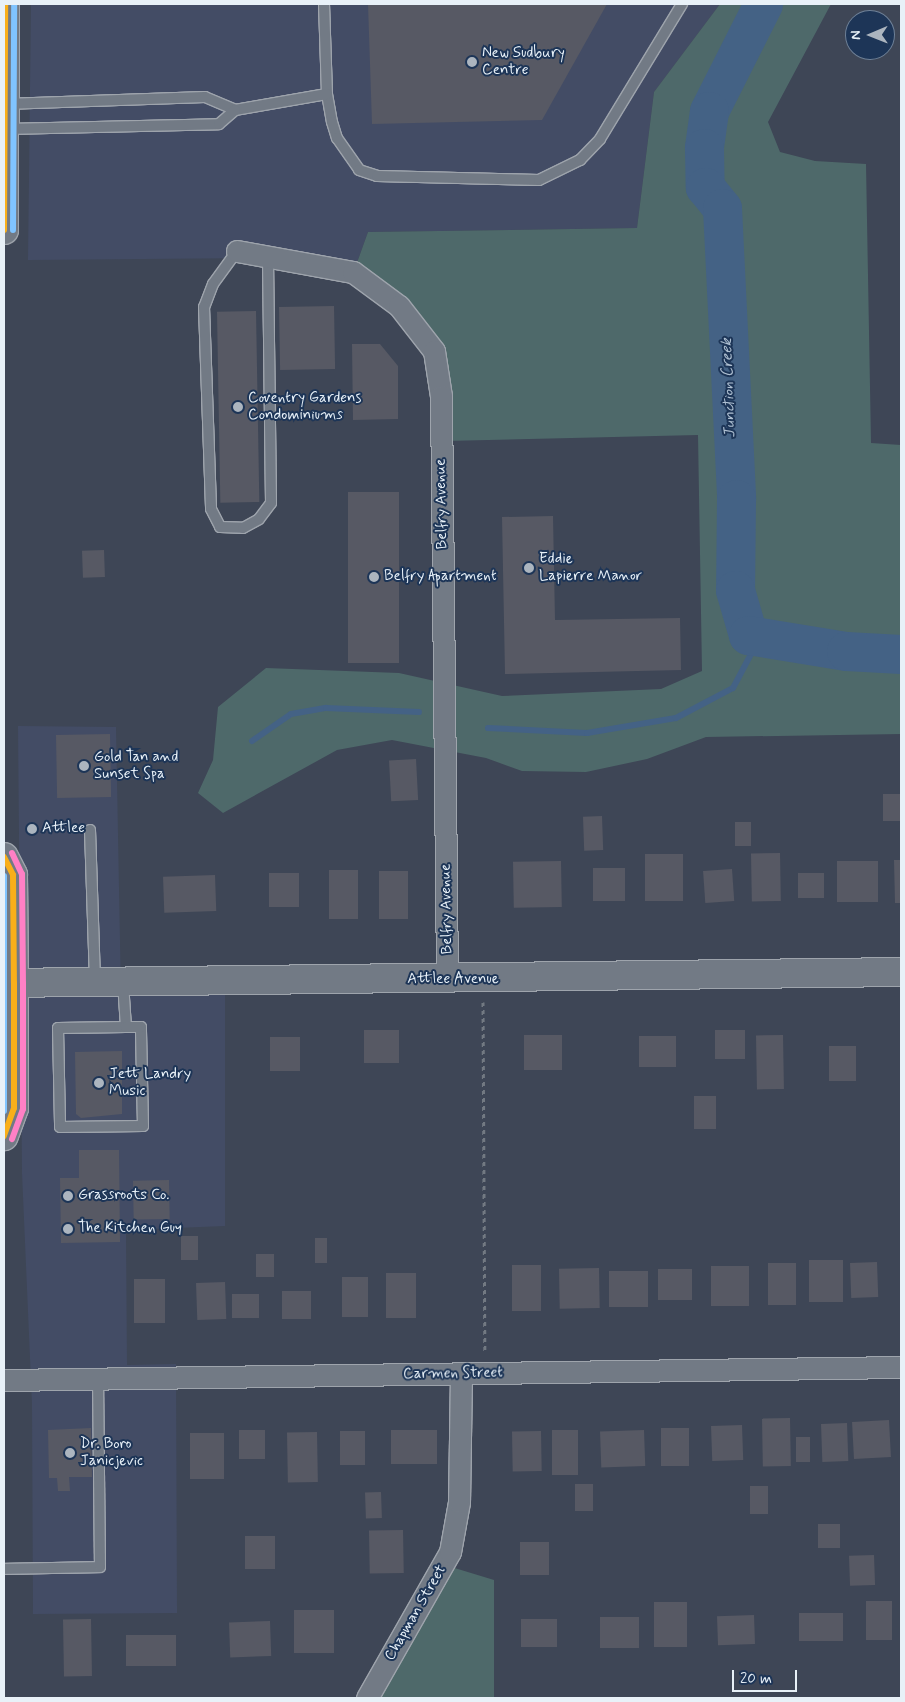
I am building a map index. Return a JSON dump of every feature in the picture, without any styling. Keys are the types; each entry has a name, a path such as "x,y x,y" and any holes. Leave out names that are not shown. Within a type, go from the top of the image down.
{"street":[{"path":"4,230 5,4"},
{"name":"Belfry Avenue","path":"238,251 268,259 353,272 399,306 434,351 441,396 447,980"},
{"path":"4,857 13,875 9,983 14,1108 4,1136"},
{"name":"Attlee Avenue","path":"9,983 483,980 901,972"},
{"name":"Carmen Street","path":"4,1380 901,1367"},
{"name":"Chapman Street","path":"367,1698 450,1552 459,1502 461,1374"}],"lane":[{"path":"324,4 327,94 337,138 359,170 377,176 539,180 580,160 600,139 682,4"},
{"path":"5,116 219,124 235,110 327,94"},
{"path":"5,116 205,97 235,110"},
{"path":"238,251 213,284 204,307 211,509 220,526 243,528 259,519 271,503 268,259"},
{"path":"90,830 95,983"},
{"path":"123,982 126,1027"},
{"path":"126,1027 141,1027 143,1126 60,1127 58,1028 126,1027"},
{"path":"4,1569 100,1568 98,1379"}],"path":[{"path":"483,980 485,1374"}],"shaded area":[{"path":"31,4 720,4 654,92 637,228 368,232 354,271 269,258 28,260"},
{"path":"18,726 116,727 121,995 225,994 225,1226 126,1230 127,1365 176,1364 177,1613 33,1614 32,1404 22,1173"}],"green space":[{"path":"720,4 831,4 768,122 780,152 815,161 866,164 871,443 901,445 901,734 706,737 647,759 586,772 522,771 486,758 392,740 337,750 223,813 198,793 213,760 218,707 266,668 399,673 502,696 661,689 702,671 698,435 444,441 436,350 354,271 368,232 637,228 654,92"},
{"path":"448,1566 494,1580 494,1698 371,1698"}],"building":[{"name":"New Sudbury Centre","path":"368,4 607,4 542,120 372,124"},
{"path":"334,306 335,369 280,370 279,307"},
{"name":"Coventry Gardens Condominiums","path":"256,311 259,502 220,503 217,312"},
{"path":"352,344 380,344 398,366 398,419 353,420"},
{"name":"Belfry Apartment","path":"348,492 399,492 399,663 348,663"},
{"name":"Eddie Lapierre Manor","path":"553,516 555,620 680,618 681,670 505,674 502,517"},
{"path":"104,550 105,577 83,578 82,551"},
{"name":"Gold Tan and Sunset Spa","path":"110,734 111,797 57,798 56,735"},
{"path":"416,759 418,800 391,801 389,760"},
{"path":"883,794 901,794 901,821 883,821"},
{"path":"602,816 603,850 584,851 583,817"},
{"path":"735,822 751,822 751,846 735,846"},
{"path":"780,853 781,901 752,901 751,854"},
{"path":"645,854 683,854 683,901 645,901"},
{"path":"894,860 901,860 901,903 895,903"},
{"path":"561,861 562,907 514,908 513,862"},
{"path":"837,861 878,861 878,902 837,902"},
{"path":"593,868 625,868 625,901 593,901"},
{"path":"732,869 734,901 705,903 703,871"},
{"path":"329,870 358,870 358,919 329,919"},
{"path":"379,871 408,871 408,919 379,919"},
{"path":"269,873 299,873 299,907 269,907"},
{"path":"798,873 824,873 824,898 798,898"},
{"path":"215,875 216,911 164,913 163,877"},
{"path":"364,1030 399,1030 399,1063 364,1063"},
{"path":"715,1030 745,1030 745,1059 715,1059"},
{"path":"524,1035 562,1035 562,1070 524,1070"},
{"path":"756,1035 783,1035 784,1089 757,1089"},
{"path":"639,1036 676,1036 676,1067 639,1067"},
{"path":"270,1037 300,1037 300,1071 270,1071"},
{"path":"829,1046 856,1046 856,1081 829,1081"},
{"name":"Jett Landry Music","path":"122,1051 122,1114 81,1118 76,1114 75,1052"},
{"path":"694,1096 716,1096 716,1129 694,1129"},
{"path":"79,1150 119,1150 120,1242 61,1243 60,1178 79,1178"},
{"path":"169,1180 170,1219 134,1220 133,1181"},
{"path":"181,1236 198,1236 198,1260 181,1260"},
{"path":"315,1238 327,1238 327,1263 315,1263"},
{"path":"256,1254 274,1254 274,1277 256,1277"},
{"path":"809,1260 843,1260 843,1302 809,1302"},
{"path":"877,1262 878,1297 851,1298 850,1263"},
{"path":"768,1263 796,1263 796,1305 768,1305"},
{"path":"512,1265 541,1265 541,1311 512,1311"},
{"path":"711,1266 749,1266 749,1306 711,1306"},
{"path":"599,1268 600,1308 560,1309 559,1269"},
{"path":"658,1269 692,1269 692,1300 658,1300"},
{"path":"609,1271 648,1271 648,1307 609,1307"},
{"path":"386,1273 416,1273 416,1318 386,1318"},
{"path":"342,1277 368,1277 368,1317 342,1317"},
{"path":"134,1279 165,1279 165,1323 134,1323"},
{"path":"225,1282 226,1319 197,1320 196,1283"},
{"path":"282,1291 311,1291 311,1319 282,1319"},
{"path":"232,1294 259,1294 259,1318 232,1318"},
{"path":"762,1418 790,1418 791,1466 763,1466"},
{"path":"889,1420 891,1457 854,1459 852,1422"},
{"path":"847,1423 848,1461 822,1462 821,1424"},
{"path":"742,1425 743,1460 712,1461 711,1426"},
{"name":"Dr. Boro Janicjevic","path":"91,1428 92,1477 69,1477 70,1491 58,1491 57,1478 49,1478 48,1430"},
{"path":"661,1428 689,1428 689,1466 661,1466"},
{"path":"239,1430 265,1430 265,1459 239,1459"},
{"path":"391,1430 437,1430 437,1464 391,1464"},
{"path":"552,1430 578,1430 578,1475 552,1475"},
{"path":"644,1430 645,1466 601,1468 600,1432"},
{"path":"340,1431 365,1431 365,1465 340,1465"},
{"path":"541,1431 542,1471 513,1472 512,1432"},
{"path":"317,1432 318,1482 288,1483 287,1433"},
{"path":"190,1433 224,1433 224,1479 190,1479"},
{"path":"796,1437 810,1437 810,1462 796,1462"},
{"path":"575,1484 593,1484 593,1511 575,1511"},
{"path":"750,1486 768,1486 768,1514 750,1514"},
{"path":"381,1492 382,1518 366,1519 365,1493"},
{"path":"818,1524 840,1524 840,1548 818,1548"},
{"path":"403,1530 404,1573 370,1574 369,1531"},
{"path":"245,1536 275,1536 275,1569 245,1569"},
{"path":"520,1542 549,1542 549,1575 520,1575"},
{"path":"874,1555 875,1585 850,1586 849,1556"},
{"path":"866,1601 892,1601 892,1640 866,1640"},
{"path":"654,1602 687,1602 687,1647 654,1647"},
{"path":"294,1610 334,1610 334,1653 294,1653"},
{"path":"799,1613 843,1613 843,1641 799,1641"},
{"path":"754,1615 755,1644 718,1645 717,1616"},
{"path":"600,1617 639,1617 639,1648 600,1648"},
{"path":"63,1619 91,1619 92,1676 64,1676"},
{"path":"521,1619 557,1619 557,1647 521,1647"},
{"path":"270,1621 271,1656 230,1657 229,1622"},
{"path":"126,1635 176,1635 176,1666 126,1666"}],"waterway":[{"name":"Junction Creek","path":"763,4 709,111 704,148 705,187 722,208 736,499 735,590 748,635 846,651 901,654"},
{"path":"488,728 587,733 676,718 733,688 760,637"},
{"path":"252,741 291,714 326,708 419,712"}],"transit line":[{"path":"4,230 5,4"},
{"path":"13,230 14,4"},
{"path":"12,853 22,874 23,983 23,1109 12,1139"},
{"path":"4,857 13,875 14,983 14,1108 4,1136"},
{"path":"4,876 4,1111"}],"place":[{"name":"New Sudbury Centre","path":"472,62"},
{"name":"Coventry Gardens Condominiums","path":"238,407"},
{"name":"Eddie Lapierre Manor","path":"529,568"},
{"name":"Belfry Apartment","path":"374,577"},
{"name":"Gold Tan and Sunset Spa","path":"84,766"},
{"name":"Attlee","path":"32,829"},
{"name":"Jett Landry Music","path":"99,1083"},
{"name":"Grassroots Co.","path":"68,1196"},
{"name":"The Kitchen Guy","path":"68,1229"},
{"name":"Dr. Boro Janicjevic","path":"70,1453"}]}
